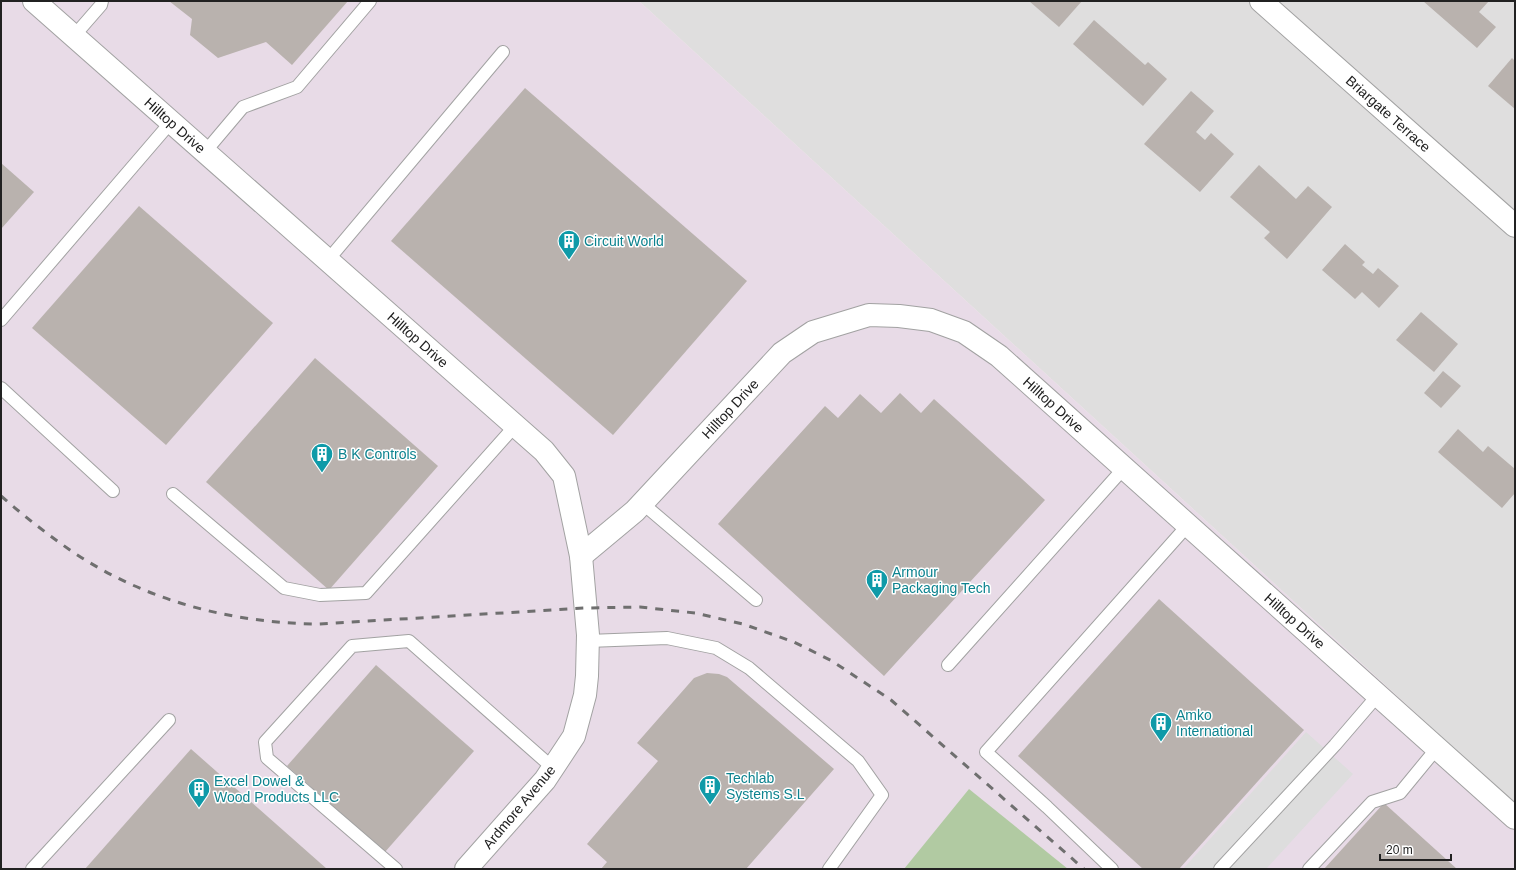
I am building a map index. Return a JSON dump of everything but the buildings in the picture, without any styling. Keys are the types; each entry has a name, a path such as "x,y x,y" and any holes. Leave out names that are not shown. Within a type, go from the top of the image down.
{"street":[{"name":"Hilltop Drive","path":"34,1 544,451 564,476 581,556 635,511 782,353 813,332 870,315 899,316 931,320 964,332 999,356 1515,818"},
{"name":"Briargate Terrace","path":"1261,1 1515,226"},
{"name":"Ardmore Avenue","path":"466,869 545,780 574,736 583,702 587,676 588,641 581,556"}],"lane":[{"path":"74,36 101,5 102,1"},
{"path":"205,152 243,107 296,87 370,1"},
{"path":"328,260 503,52"},
{"path":"1,320 171,122"},
{"path":"1,388 113,491"},
{"path":"173,494 284,588 320,595 366,593 516,426"},
{"path":"948,665 1124,468"},
{"path":"642,503 756,600"},
{"path":"1112,869 1047,807 986,752 1188,525"},
{"path":"588,641 667,638 716,648 749,668 858,761 882,795 829,869"},
{"path":"396,869 267,758 265,742 352,646 409,641 553,768"},
{"path":"1220,869 1335,745 1378,695"},
{"path":"32,869 169,720"},
{"path":"1309,869 1372,802 1400,794 1437,748"}],"shaded area":[{"path":"1,1 639,1 1515,804 1515,869 1,869"},
{"path":"639,1 1515,1 1515,804"},
{"path":"1306,732 1353,774 1266,869 1183,869"}],"green space":[{"path":"969,789 1068,869 904,869"}],"railway":[{"path":"1,496 54,539 101,569 130,584 160,596 221,614 285,623 318,624 585,608 640,607 695,613 743,624 794,642 832,661 891,700 1084,869"}],"place":[{"name":"Circuit World","path":"569,260"},
{"name":"B K Controls","path":"322,474"},
{"name":"Armour Packaging Tech","path":"877,600"},
{"name":"Amko International","path":"1161,742"},
{"name":"Techlab Systems S.L","path":"710,806"},
{"name":"Excel Dowel & Wood Products LLC","path":"199,808"}]}
